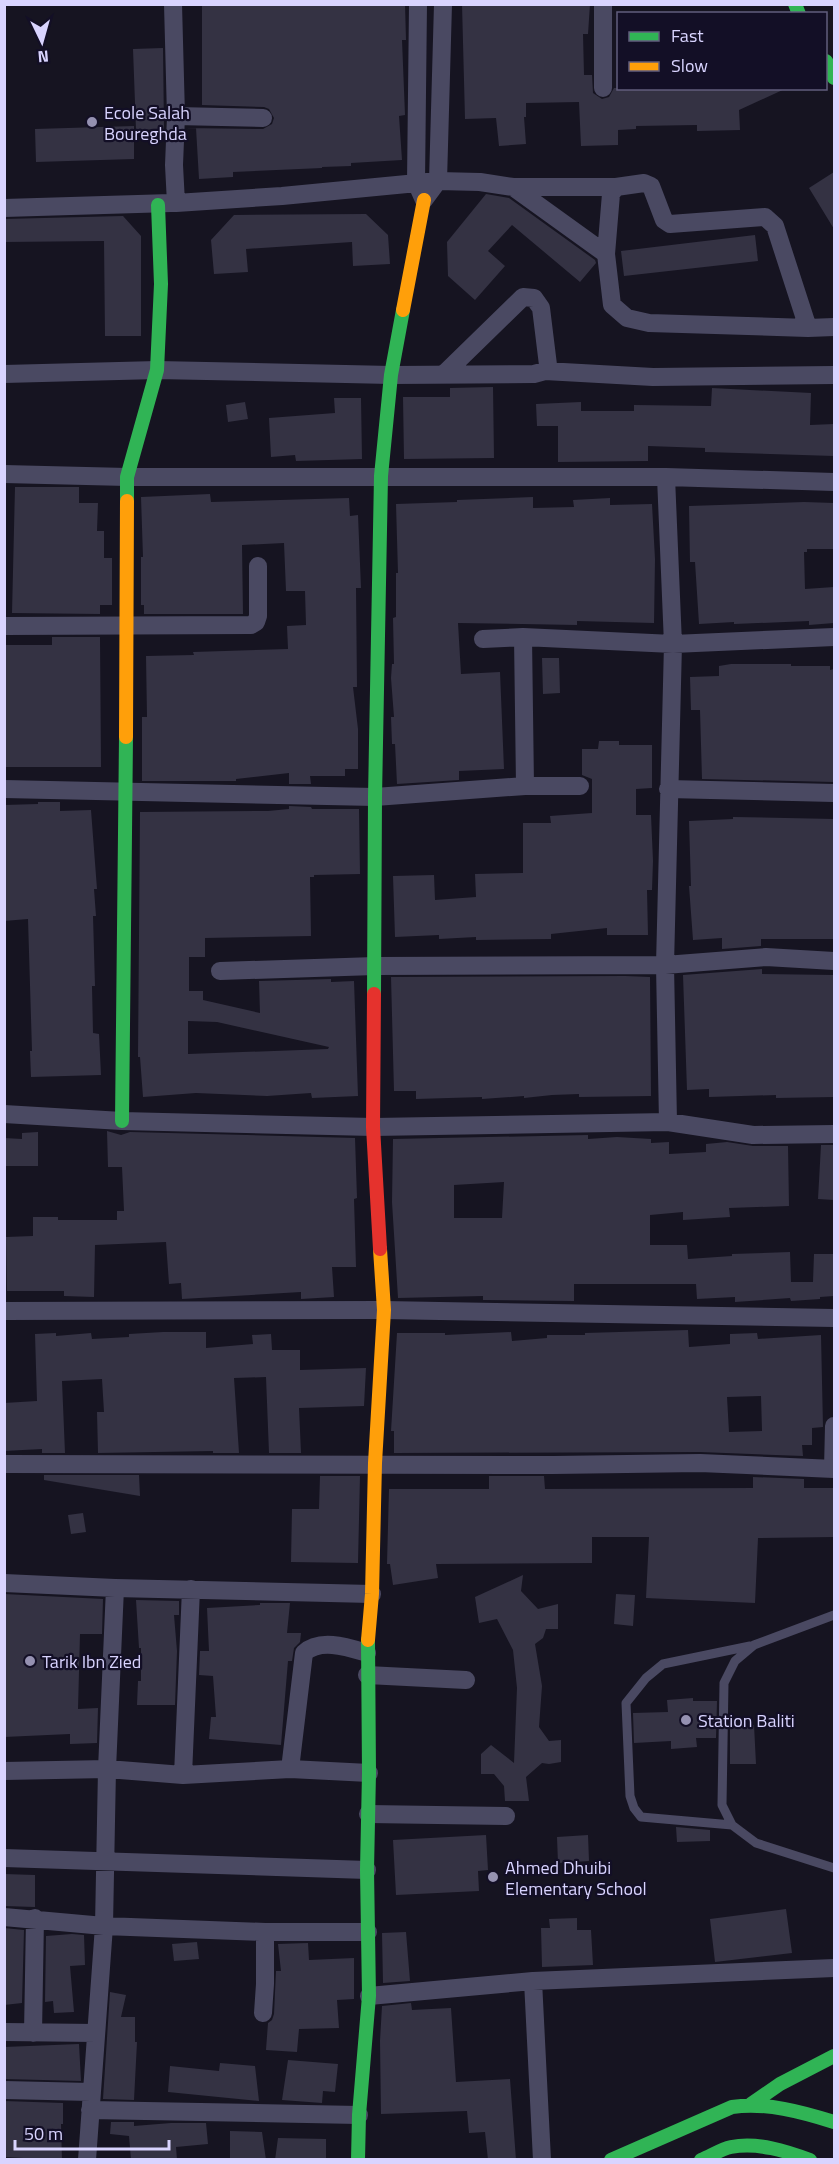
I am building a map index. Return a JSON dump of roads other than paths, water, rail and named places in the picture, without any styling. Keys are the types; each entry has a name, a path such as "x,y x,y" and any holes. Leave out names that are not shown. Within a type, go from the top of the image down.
{"street":[{"path":"123,1121 127,477 157,370 167,204 174,165 176,116 173,4"},
{"path":"418,4 416,182 424,200"},
{"path":"358,2160 359,2115 369,1996 367,1653 372,1594 375,1463 384,1310 373,1127 375,797 381,476 391,375 424,200 438,181 444,4"},
{"path":"603,4 611,63 603,88"},
{"path":"176,116 263,118"},
{"path":"4,208 167,204 438,181 480,182 513,187 616,187 644,183 651,186 664,220 670,224 765,217 775,226 808,328"},
{"path":"513,187 606,254"},
{"path":"616,187 611,194 606,254 612,305 627,318 649,323 834,327"},
{"path":"444,374 523,297 534,298 542,308 548,365 544,371"},
{"path":"4,374 157,370 391,375 534,374 544,371 653,377 834,375"},
{"path":"4,474 127,477 666,477 834,482"},
{"path":"666,477 673,644 664,965 668,1122"},
{"path":"4,626 251,625 256,622 258,616 258,566"},
{"path":"523,637 525,786"},
{"path":"483,639 523,637 673,644 834,637"},
{"path":"4,789 375,797 525,786 580,786"},
{"path":"668,789 834,793"},
{"path":"220,971 375,966 664,965 766,957 834,961"},
{"path":"4,1114 123,1121 373,1127 668,1122 753,1135 834,1134"},
{"path":"4,1311 384,1310 834,1318"},
{"path":"4,1464 700,1463 834,1469 834,1426"},
{"path":"4,1583 372,1594"},
{"path":"87,2160 104,1926 107,1769 115,1588"},
{"path":"183,1775 191,1588"},
{"path":"290,1769 304,1653 311,1647 331,1645 367,1653"},
{"path":"367,1675 466,1680"},
{"path":"4,1771 107,1769 183,1775 290,1769 369,1773"},
{"path":"368,1814 506,1816"},
{"path":"4,1858 367,1870"},
{"path":"4,1917 104,1926 265,1932 368,1932"},
{"path":"33,2033 35,1918"},
{"path":"262,2013 265,1984 265,1932"},
{"path":"369,1996 533,1981 834,1968"},
{"path":"533,1981 542,2160"},
{"path":"4,2032 96,2033"},
{"path":"751,2104 780,2084 834,2056"},
{"path":"4,2090 90,2101 359,2115"},
{"path":"611,2160 732,2107 751,2104 806,2113 834,2122"},
{"path":"701,2160 731,2147 762,2146 790,2152 810,2160"}],"lane":[{"path":"732,1825 641,1817 634,1808 630,1796 626,1703 646,1678 663,1664 754,1646 834,1615"},
{"path":"754,1646 735,1660 724,1683 722,1804 732,1825 756,1843 834,1868"}],"place":[{"name":"Ecole Salah Boureghda","path":"92,122"},
{"name":"Tarik Ibn Zied","path":"30,1661"},
{"name":"Station Baliti","path":"686,1720"},
{"name":"Ahmed Dhuibi Elementary School","path":"493,1877"}]}
